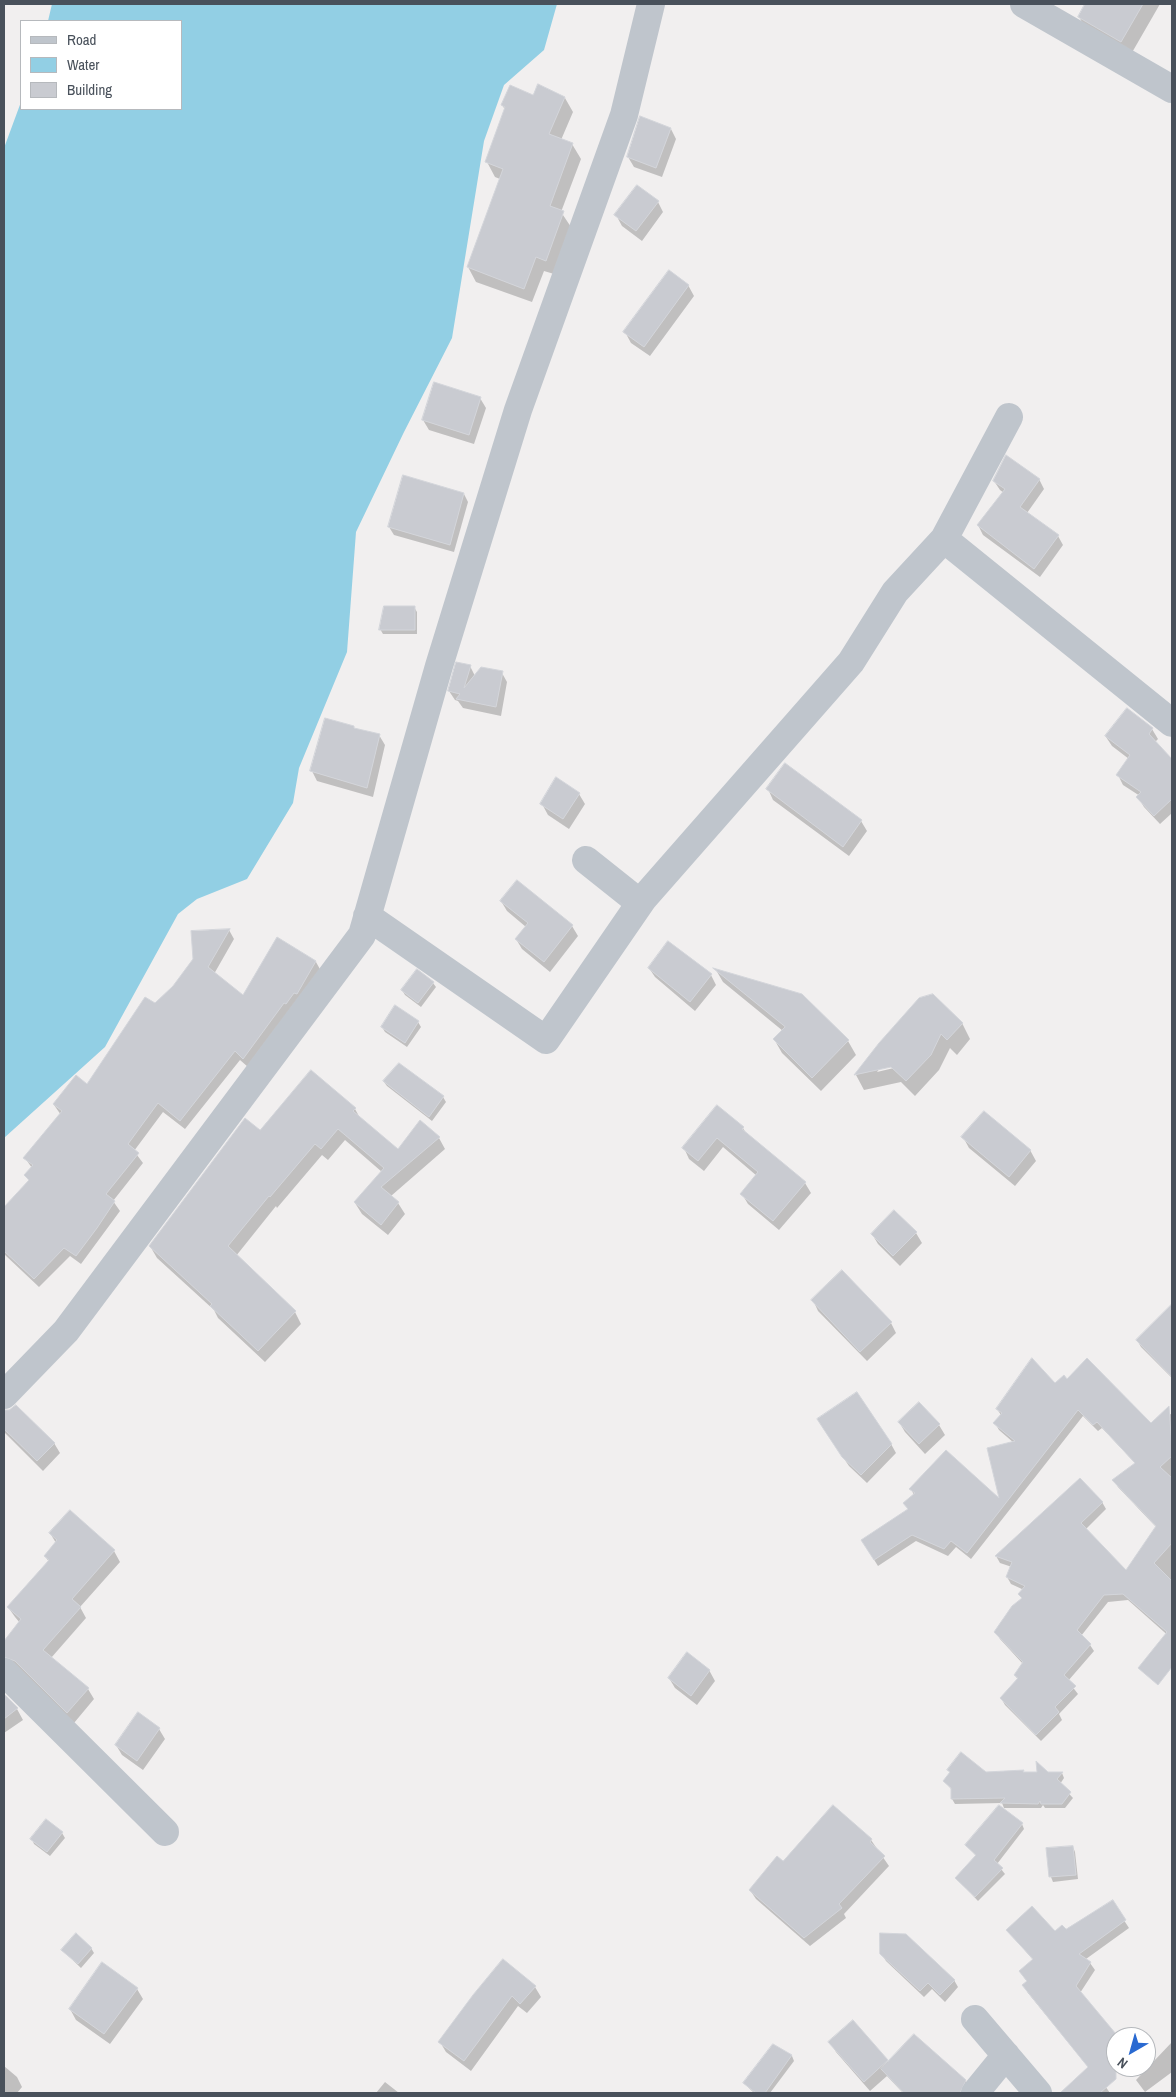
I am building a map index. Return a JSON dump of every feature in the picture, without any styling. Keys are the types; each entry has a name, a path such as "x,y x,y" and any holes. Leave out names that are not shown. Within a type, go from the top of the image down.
{"street":[{"path":"4,1395 66,1331 362,935 436,675 518,410 624,115 650,4"},
{"path":"1024,4 1172,89"},
{"path":"367,916 546,1040 640,903 850,662 896,592 944,539 1009,418"},
{"path":"944,539 1172,723"},
{"path":"586,860 640,903"},
{"path":"4,1672 164,1832"},
{"path":"975,2019 1038,2093"},
{"path":"975,2093 1006,2055"}],"water":[{"path":"52,4 557,4 544,50 504,85 484,141 452,338 356,532 347,652 299,768 293,803 247,879 197,899 178,914 105,1047 4,1138 4,148 20,105 20,110 182,110 182,20 48,20"}],"building":[{"path":"1085,4 1143,4 1121,42 1078,17"},
{"path":"538,84 565,97 549,134 573,143 550,206 564,211 546,261 536,257 524,289 467,267 503,169 485,162 505,107 501,105 510,85 533,95"},
{"path":"640,116 671,128 656,168 627,157"},
{"path":"637,185 659,201 636,231 614,215"},
{"path":"669,270 689,285 644,347 623,332"},
{"path":"434,382 481,397 469,435 422,420"},
{"path":"1006,455 1040,479 1020,507 1059,535 1034,569 977,525 1005,489 993,481"},
{"path":"403,475 464,493 450,545 388,527"},
{"path":"384,606 415,606 415,630 379,630"},
{"path":"456,662 471,665 464,688 481,667 503,671 496,707 456,699 460,694 448,691"},
{"path":"1127,708 1153,728 1149,734 1172,759 1172,799 1154,816 1136,797 1141,792 1116,775 1130,755 1105,736"},
{"path":"325,718 354,726 354,728 380,734 367,788 310,771"},
{"path":"785,763 862,820 843,847 766,789"},
{"path":"556,777 580,793 563,819 540,804"},
{"path":"517,880 573,925 544,962 515,939 528,923 500,901"},
{"path":"230,929 208,967 243,995 277,937 316,961 297,994 294,993 286,1004 284,1003 243,1059 235,1051 180,1121 158,1103 128,1144 139,1153 106,1194 115,1201 97,1228 76,1256 64,1248 34,1279 4,1251 4,1207 29,1180 24,1175 33,1165 23,1158 62,1111 53,1104 76,1075 87,1084 145,997 155,1003 173,986 193,959 191,931"},
{"path":"668,941 712,974 690,1002 648,968"},
{"path":"713,968 802,994 849,1040 812,1078 773,1039 785,1027"},
{"path":"417,969 434,982 418,1003 401,990"},
{"path":"933,994 963,1023 947,1040 941,1034 931,1055 906,1081 891,1067 854,1075 879,1043 919,998"},
{"path":"395,1005 419,1021 405,1043 381,1027"},
{"path":"399,1063 444,1096 429,1117 383,1081"},
{"path":"311,1070 356,1108 353,1111 398,1149 420,1120 440,1137 381,1187 399,1202 381,1225 354,1202 384,1168 338,1129 321,1149 315,1144 269,1196 228,1246 296,1311 258,1351 210,1306 212,1304 149,1246 245,1118 260,1130"},
{"path":"717,1105 744,1127 742,1129 806,1182 773,1221 740,1194 758,1172 717,1138 698,1161 682,1148"},
{"path":"984,1111 1031,1150 1009,1177 961,1137"},
{"path":"894,1210 917,1232 893,1256 871,1234"},
{"path":"842,1270 892,1322 860,1352 811,1300"},
{"path":"1172,1304 1172,1377 1136,1340"},
{"path":"1032,1358 1055,1383 1064,1375 1067,1379 1087,1358 1151,1423 1169,1406 1172,1450 1172,1456 1160,1467 1172,1478 1172,1543 1154,1563 1172,1581 1172,1667 1158,1685 1138,1668 1167,1632 1123,1594 1104,1595 1077,1630 1091,1644 1064,1675 1076,1686 1055,1707 1059,1712 1036,1735 1000,1698 1018,1678 1014,1675 1023,1662 994,1632 1012,1606 1022,1598 1018,1594 1025,1586 1006,1577 1012,1562 995,1556 1080,1478 1103,1502 1081,1523 1126,1570 1156,1526 1112,1480 1135,1463 1097,1422 1093,1425 1078,1410 967,1553 951,1541 944,1549 912,1535 874,1560 861,1540 908,1509 903,1503 915,1493 909,1489 946,1450 999,1498 987,1448 1015,1441 993,1423 1002,1413 996,1409"},
{"path":"857,1392 892,1444 861,1475 842,1457 817,1419"},
{"path":"919,1402 940,1424 919,1444 898,1422"},
{"path":"16,1405 55,1443 37,1461 4,1429 4,1410 9,1410"},
{"path":"70,1510 115,1550 72,1599 81,1607 43,1650 89,1688 67,1713 15,1661 4,1657 4,1641 21,1619 7,1607 49,1560 44,1556 57,1540 49,1533"},
{"path":"687,1652 710,1670 691,1696 668,1678"},
{"path":"4,1694 18,1708 4,1719"},
{"path":"138,1712 160,1728 137,1761 115,1745"},
{"path":"961,1752 986,1772 1024,1770 1023,1772 1037,1772 1036,1761 1048,1772 1063,1772 1057,1779 1071,1792 1062,1804 1041,1804 1040,1801 1038,1804 1000,1803 1005,1798 951,1799 951,1788 943,1781 950,1772 947,1770"},
{"path":"833,1805 872,1839 870,1842 885,1856 839,1904 842,1908 804,1938 749,1890 777,1856 783,1861"},
{"path":"999,1805 1023,1823 994,1860 1003,1868 975,1897 955,1878 976,1855 965,1845"},
{"path":"46,1819 63,1832 47,1852 30,1839"},
{"path":"1073,1846 1076,1875 1049,1877 1046,1848"},
{"path":"1113,1900 1126,1920 1079,1954 1091,1962 1076,1986 1110,2027 1106,2027 1106,2077 1116,2077 1116,2079 1100,2093 1060,2093 1088,2067 1022,1985 1027,1981 1019,1971 1033,1959 1006,1930 1032,1906 1055,1931 1062,1925 1066,1929"},
{"path":"76,1933 92,1948 78,1964 61,1950"},
{"path":"880,1933 906,1934 955,1980 940,1995 928,1983 920,1991 880,1954"},
{"path":"503,1959 536,1986 520,2004 512,1996 464,2061 438,2042"},
{"path":"102,1962 138,1988 104,2034 69,2009"},
{"path":"853,2020 888,2060 864,2082 828,2042"},
{"path":"914,2034 966,2080 960,2093 904,2093 881,2069"},
{"path":"773,2044 792,2055 765,2093 756,2093 743,2083"}]}
